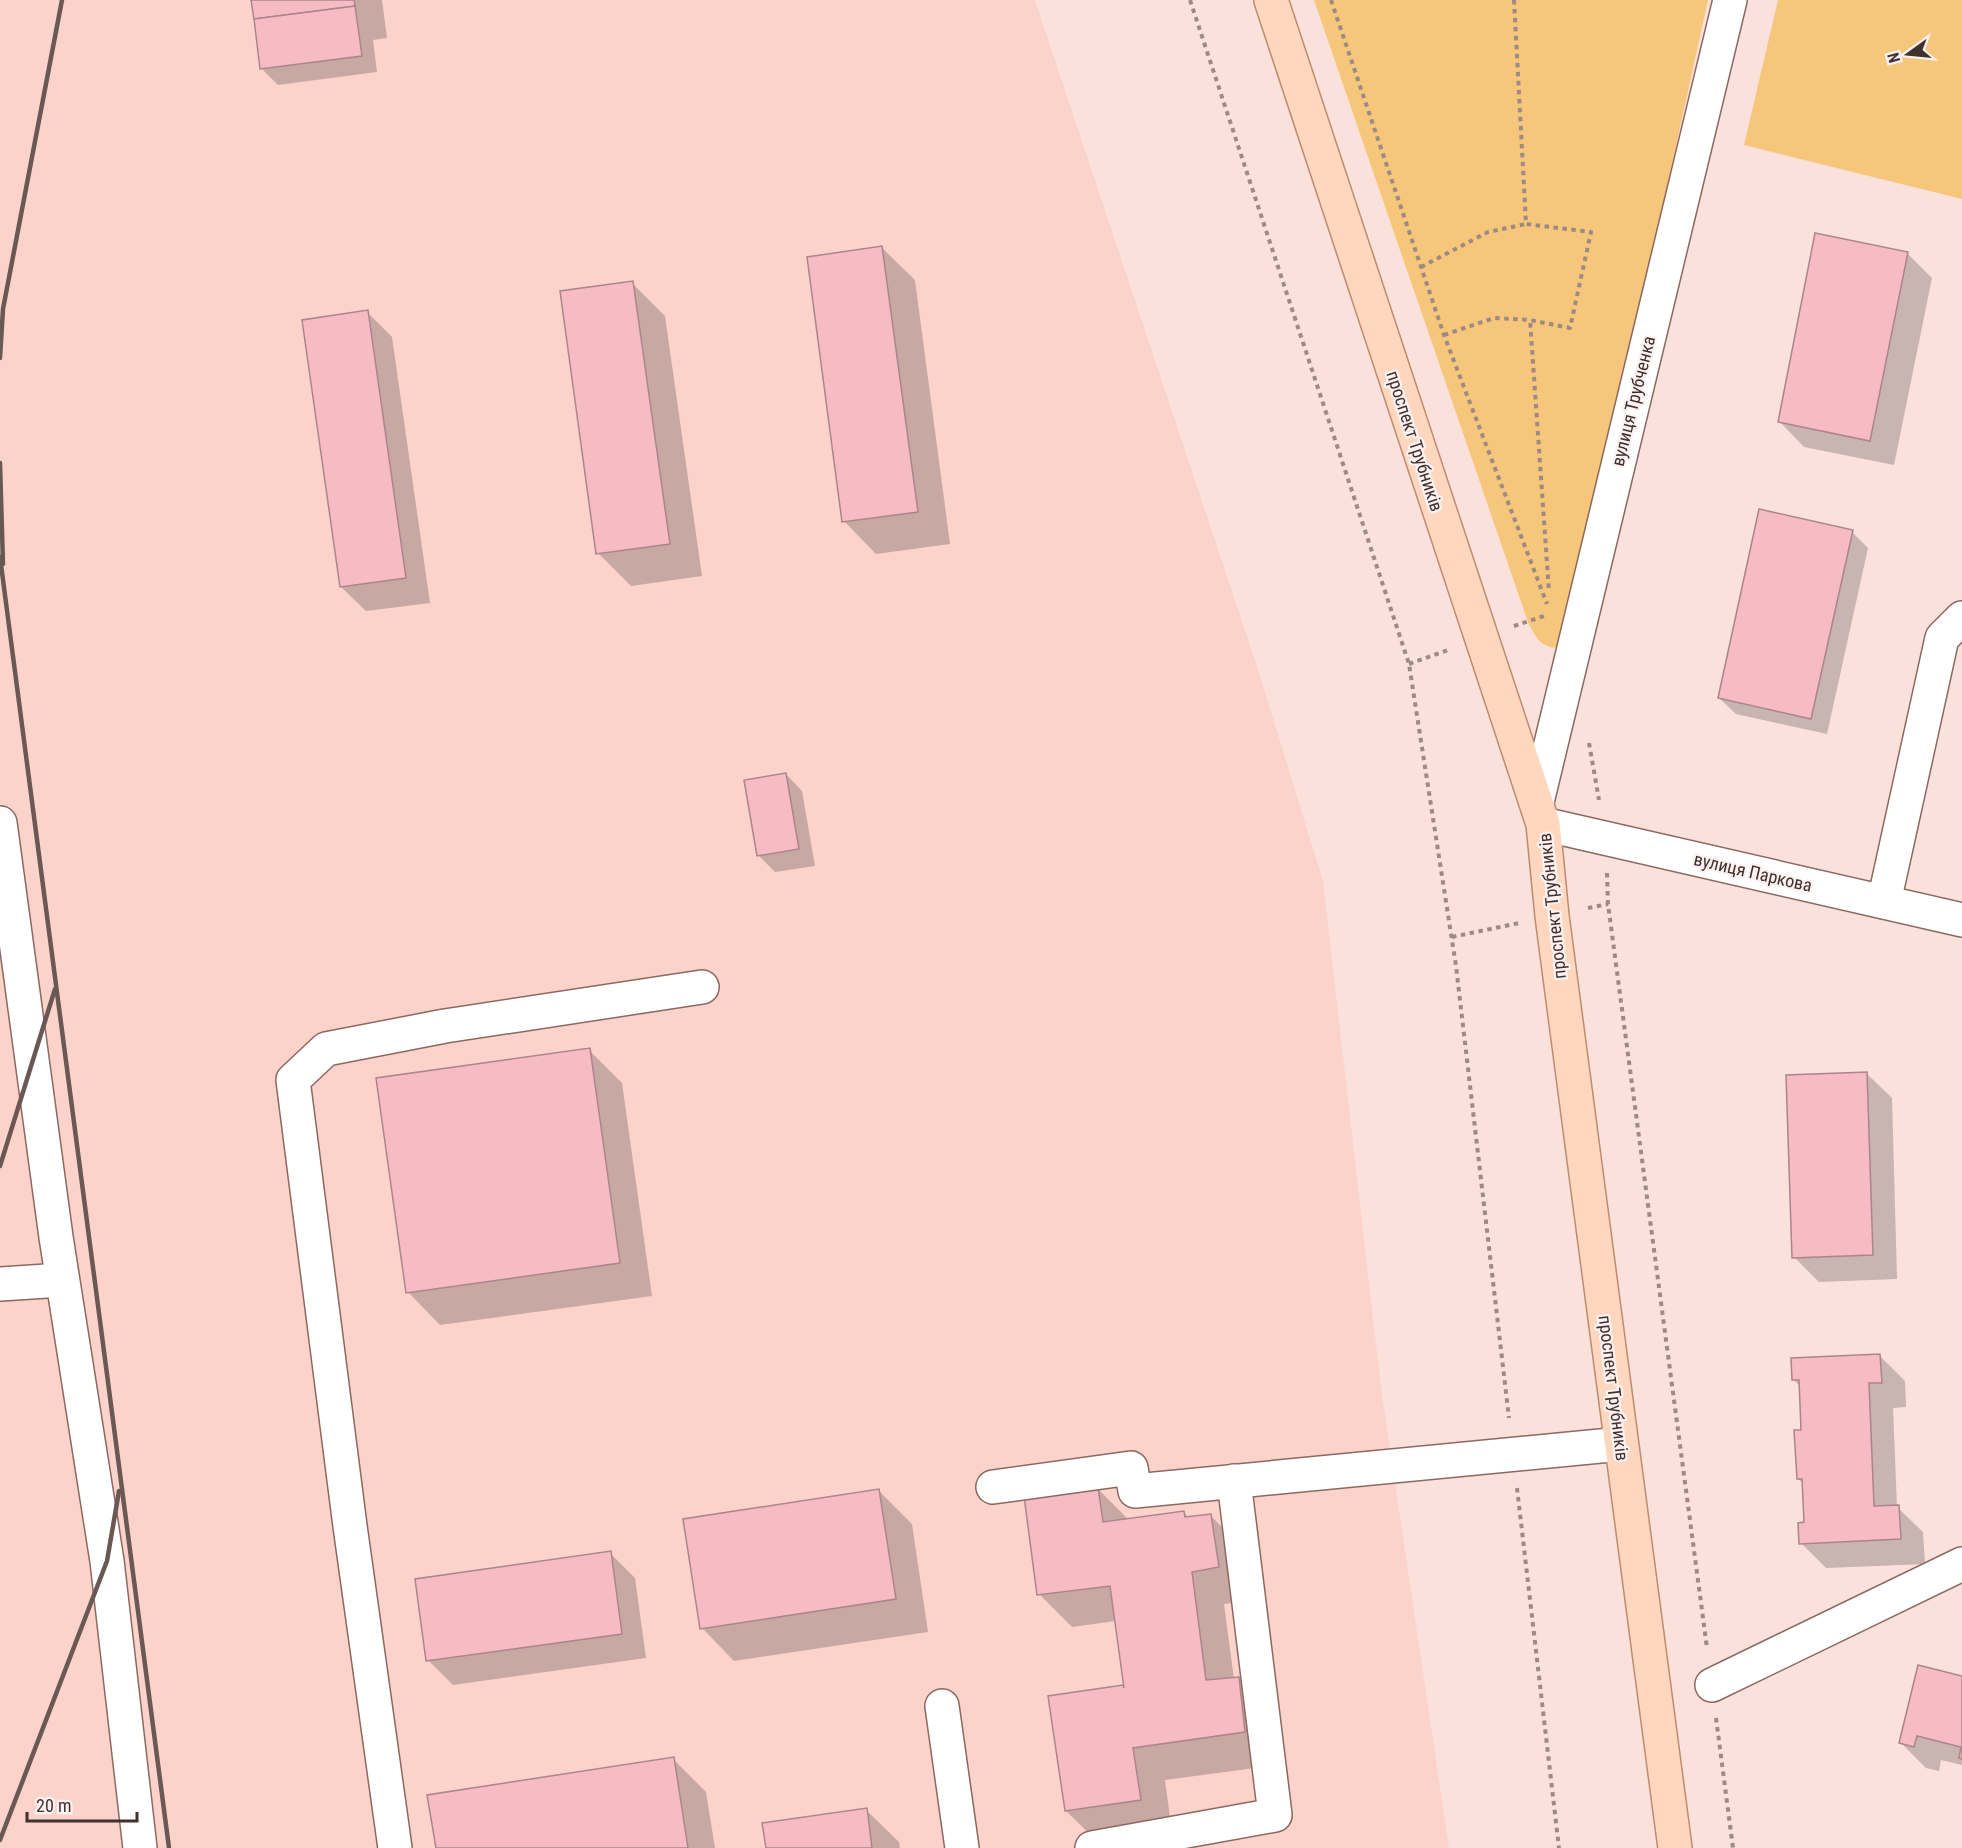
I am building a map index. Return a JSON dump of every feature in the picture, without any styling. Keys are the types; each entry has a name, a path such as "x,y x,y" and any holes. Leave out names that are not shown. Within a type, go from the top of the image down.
{"main road":[{"name":"проспект Трубників","path":"1271,0 1403,405 1540,813 1675,1848"}],"street":[{"name":"вулиця Трубченка","path":"1540,813 1730,0"},
{"path":"1884,902 1942,638 1962,618"},
{"name":"вулиця Паркова","path":"1540,813 1606,839 1962,920"},
{"path":"0,823 62,1280 107,1561 140,1848"},
{"path":"395,1848 350,1526 293,1080 326,1049 445,1026 702,987"},
{"path":"0,1284 62,1280"},
{"path":"993,1487 1131,1468 1136,1491 1621,1444"},
{"path":"1092,1848 1275,1815 1234,1481"},
{"path":"1712,1685 1962,1564"},
{"path":"942,1706 962,1848"}],"path":[{"path":"1190,0 1409,664 1456,966 1559,1848"},
{"path":"1331,0 1444,335 1551,613 1530,320"},
{"path":"1514,0 1526,224"},
{"path":"1421,267 1488,232 1526,224 1591,232 1570,328 1530,320 1494,318 1444,335"},
{"path":"1588,738 1606,839 1608,904 1733,1848"}],"shaded area":[{"path":"0,0 1035,0 1256,663 1323,881 1381,1388 1449,1848 0,1848"},
{"path":"1314,0 1708,0 1569,633 1559,648 1543,644 1536,637 1528,622"},
{"path":"1778,0 1962,0 1962,199 1744,145"}],"building":[{"path":"251,0 354,0 355,6 254,19"},
{"path":"355,6 362,56 260,69 254,19"},
{"path":"1815,233 1908,252 1870,441 1778,422"},
{"path":"882,246 918,512 842,522 807,257"},
{"path":"633,281 670,544 596,554 560,291"},
{"path":"368,310 406,578 340,587 302,320"},
{"path":"1759,509 1853,530 1811,719 1718,698"},
{"path":"786,773 799,849 757,856 744,780"},
{"path":"590,1048 620,1263 406,1293 376,1078"},
{"path":"1867,1072 1873,1255 1792,1258 1786,1075"},
{"path":"1880,1354 1882,1383 1869,1383 1874,1506 1899,1505 1901,1539 1799,1544 1798,1523 1804,1522 1802,1479 1797,1479 1794,1430 1801,1430 1799,1380 1792,1380 1791,1358"},
{"path":"1098,1487 1103,1522 1184,1511 1185,1517 1211,1514 1219,1567 1192,1572 1206,1680 1239,1677 1245,1732 1133,1748 1141,1800 1065,1811 1048,1696 1123,1685 1124,1688 1110,1586 1037,1595 1024,1496"},
{"path":"879,1489 896,1599 700,1629 683,1519"},
{"path":"611,1551 622,1634 426,1661 415,1579"},
{"path":"1918,1665 1962,1676 1962,1759 1959,1758 1961,1747 1917,1736 1914,1747 1899,1743"},
{"path":"674,1757 688,1848 436,1848 427,1795"},
{"path":"867,1808 872,1848 766,1848 762,1823"}],"railway":[{"path":"0,358 3,309 62,0"},
{"path":"0,463 3,564"},
{"path":"0,557 169,1848"},
{"path":"0,1166 55,989"},
{"path":"0,1840 107,1561 119,1491"}]}
